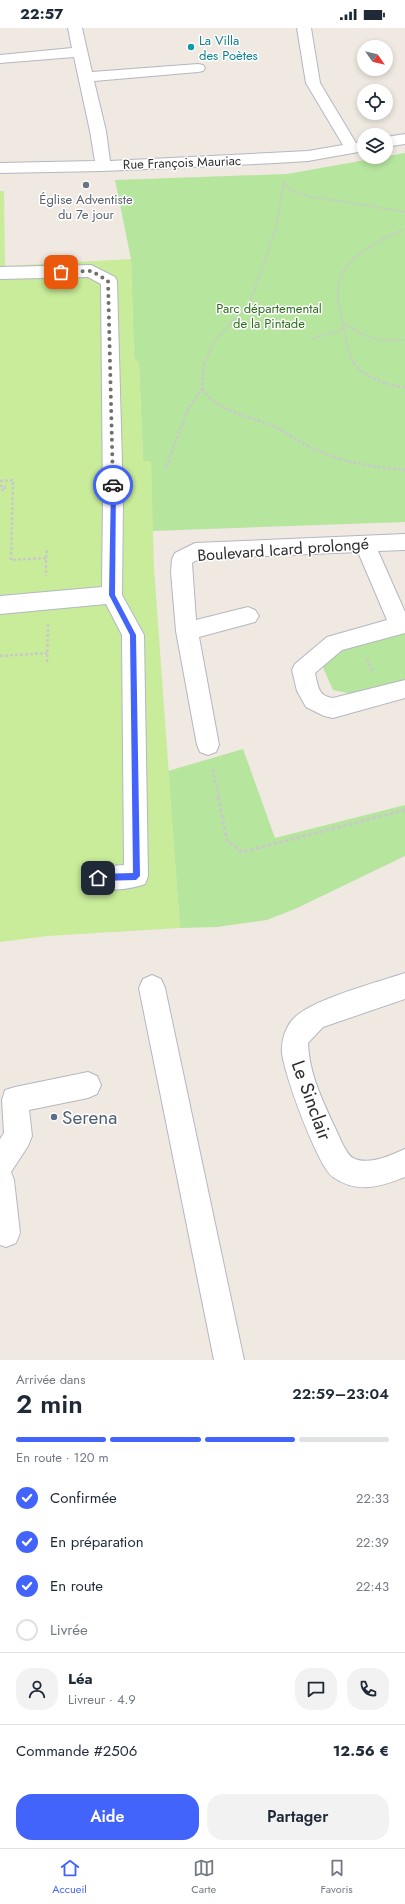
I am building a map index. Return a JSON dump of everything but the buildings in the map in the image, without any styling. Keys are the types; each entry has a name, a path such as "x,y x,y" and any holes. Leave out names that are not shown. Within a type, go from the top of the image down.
{"street":[{"path":"75,28 98,131 103,166"},
{"path":"304,28 313,83 357,146"},
{"path":"0,59 80,52"},
{"path":"86,77 198,68"},
{"path":"393,141 405,139"},
{"name":"Rue François Mauriac","path":"0,168 103,166 276,158 308,156 357,147"},
{"path":"276,158 282,178"},
{"path":"0,273 92,271 108,281 113,501 112,595 133,635 136,876 98,878"},
{"name":"Boulevard Icard prolongé","path":"208,745 187,631 180,572 182,559 195,551 405,542"},
{"path":"364,544 402,624 335,643 303,670 311,700 321,707 333,708 405,689"},
{"path":"0,605 112,595"},
{"path":"187,631 248,616"},
{"name":"Le Sinclair","path":"405,986 315,1017 303,1026 294,1042 295,1062 333,1155 342,1168 360,1175 383,1172 405,1163"},
{"path":"152,988 229,1360"},
{"path":"0,1163 18,1136 15,1100 88,1084"},
{"path":"0,1180 6,1233"}],"path":[{"path":"282,178 290,190 308,196 405,212"},
{"path":"166,467 188,407 202,389 204,360 214,341 249,305 276,228 283,195 282,178"},
{"path":"405,229 377,242 364,251 347,268 338,286 344,329 351,359 356,367 393,386 405,387"},
{"path":"343,322 358,335 366,338 382,342 405,340"},
{"path":"312,339 344,329"},
{"path":"202,389 208,398 224,409 271,425 318,451 360,465 405,470"},
{"path":"0,481 14,480 11,560 46,558"},
{"path":"0,486 5,486 5,490 0,490"},
{"path":"46,601 47,549"},
{"path":"356,637 384,695"},
{"path":"47,662 48,638"},
{"path":"0,656 47,653"},
{"path":"208,745 227,841 242,852 405,810"}],"green space":[{"name":"Parc départemental de la Pintade","path":"405,153 405,522 152,531 151,461 143,461 139,364 134,358 131,259 115,180 287,174 357,162 357,164 393,164 393,155"},
{"path":"0,191 4,191 5,266 131,259 134,358 139,364 143,461 151,461 154,568 180,928 47,936 0,942"},
{"path":"405,631 405,682 357,695 333,690 321,663 335,652"},
{"path":"243,749 275,838 405,805 405,856 295,909 267,920 217,927 180,928 168,771"}],"way so far":[{"path":"61,272 92,271 108,281 113,485"}],"place":[{"name":"La Villa des Poètes","path":"191,47"},
{"name":"Église Adventiste du 7e jour","path":"86,185"},
{"name":"Serena","path":"54,1117"}],"route":[{"path":"98,878 136,876 133,635 112,595 113,485"}]}
